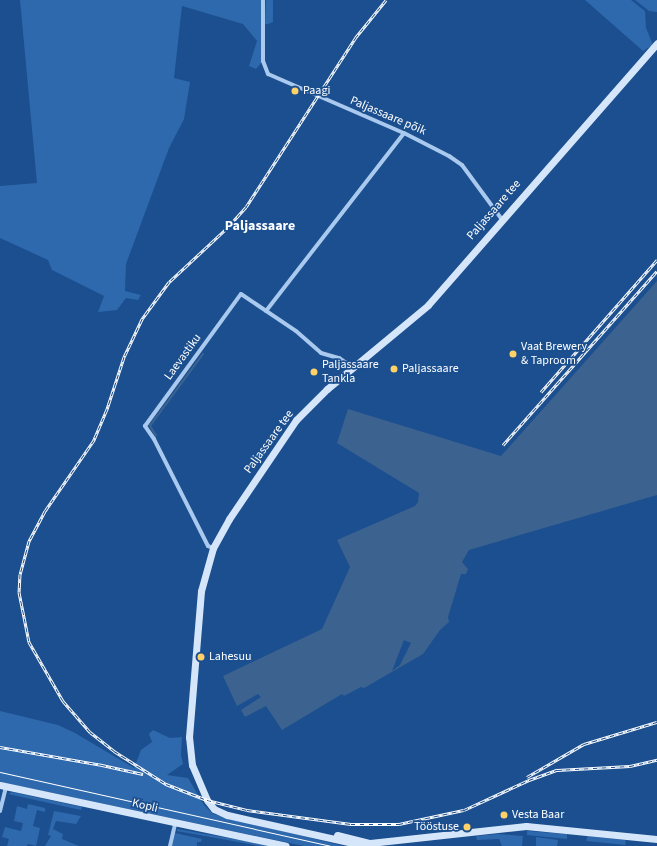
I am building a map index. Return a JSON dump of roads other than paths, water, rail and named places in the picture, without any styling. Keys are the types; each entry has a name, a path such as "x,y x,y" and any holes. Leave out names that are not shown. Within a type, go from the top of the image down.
{"street":[{"name":"Paljassaare põik","path":"263,0 263,61 268,74 404,133 462,165 501,218"},
{"name":"Paljassaare tee","path":"368,845 361,839 307,832 227,815 214,809 192,765 189,737 201,591 213,548 229,519 296,420 352,367 428,305 501,218 657,43"},
{"path":"266,311 404,133"},
{"name":"Laevastiku","path":"213,548 208,546 145,426 241,294 296,330 321,353 339,358 352,367"},
{"path":"0,811 3,786"},
{"name":"Kopli","path":"3,786 176,824 286,846"},
{"path":"170,846 176,824"},
{"path":"368,845 526,826 657,839"}],"waterway":[{"path":"156,436 150,426 203,354"}],"tram line":[{"path":"0,772 330,846"}],"railway":[{"path":"386,0 356,37 246,207 227,228 169,282 142,319 124,357 107,409 94,440 45,511 29,541 20,574 19,592 29,642 63,701 90,732 114,751 166,784 207,800 247,810 351,824 399,824 464,810 529,780 557,770 630,766 657,760"},
{"path":"541,392 657,260"},
{"path":"503,445 657,271"},
{"path":"527,777 584,744 657,722"},
{"path":"0,747 102,765 143,774"}],"place":[{"name":"Paagi","path":"295,91"},
{"name":"Vaat Brewery & Taproom","path":"513,354"},
{"name":"Paljassaare","path":"394,369"},
{"name":"Paljassaare Tankla","path":"314,372"},
{"name":"Lahesuu","path":"201,657"},
{"name":"Vesta Baar","path":"504,815"},
{"name":"Tööstuse","path":"467,827"}],"district":[{"name":"Paljassaare","path":"260,226"}]}
